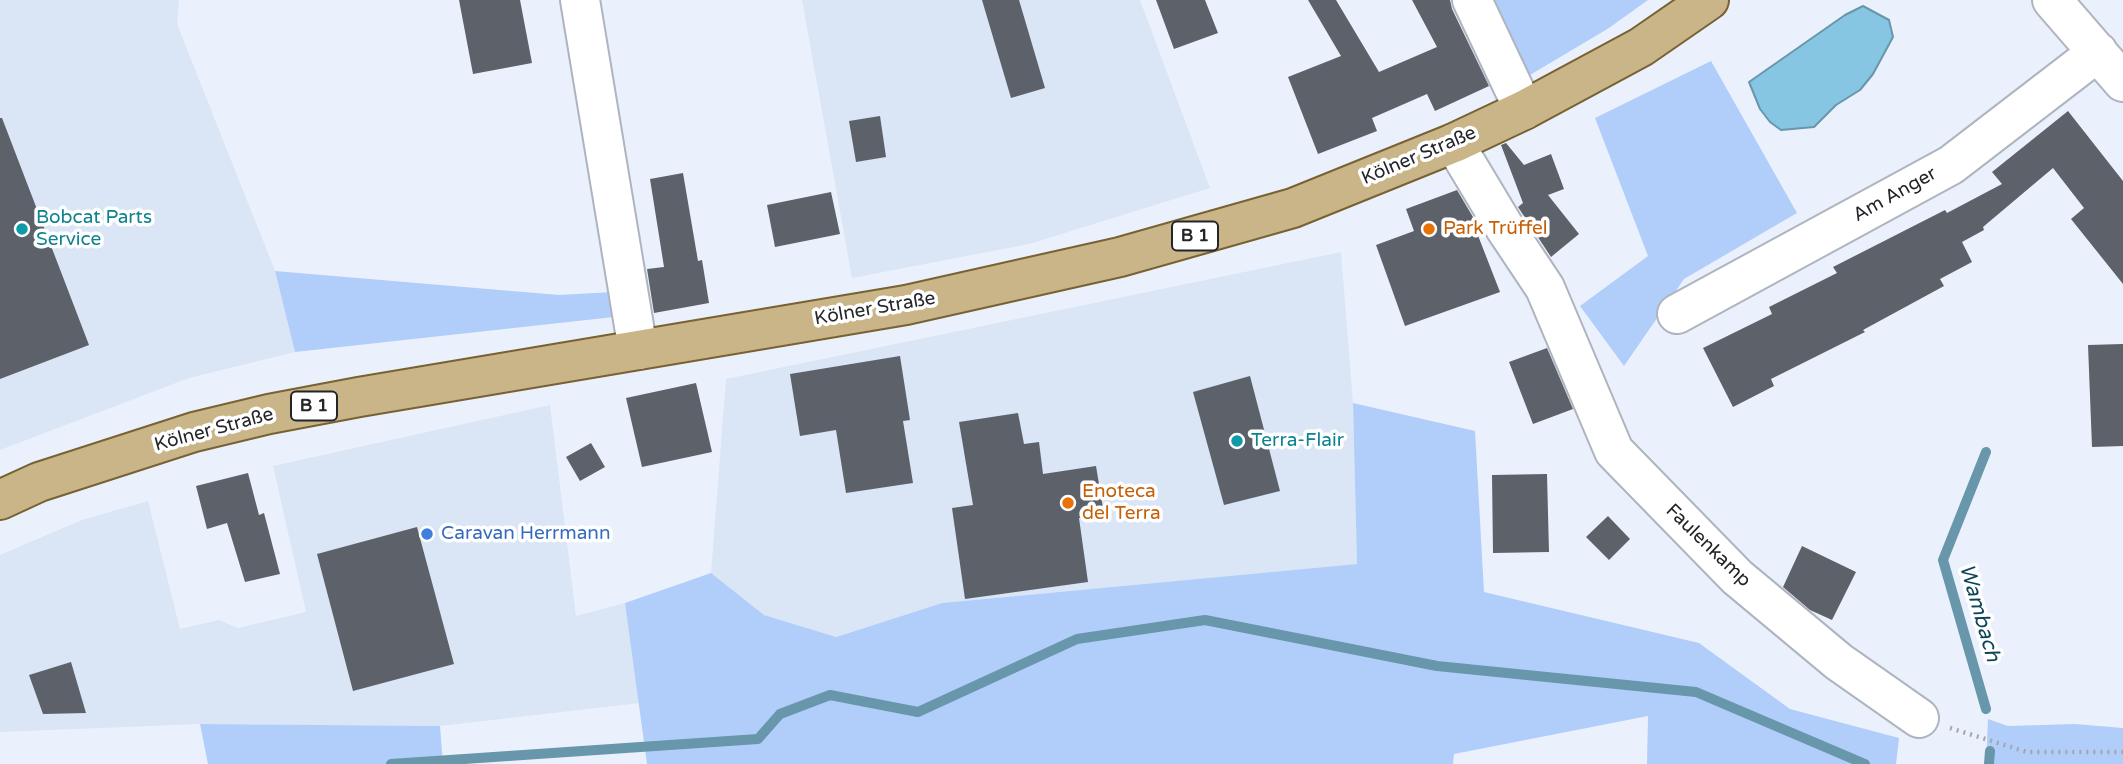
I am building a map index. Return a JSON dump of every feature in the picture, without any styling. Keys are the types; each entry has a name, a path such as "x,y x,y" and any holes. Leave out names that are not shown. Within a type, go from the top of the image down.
{"main road":[{"name":"Kölner Straße","path":"0,500 38,482 181,436 269,414 906,305 1120,257 1293,208 1454,143 1524,110 1641,47 1709,0"}],"street":[{"path":"580,0 638,350"},
{"path":"1472,0 1524,110"},
{"path":"2052,0 2123,82"},
{"name":"Am Anger","path":"1677,314 1951,165 2098,52"},
{"name":"Faulenkamp","path":"1454,143 1545,288 1614,452 1737,577 1839,662 1919,718"}],"path":[{"path":"1919,718 2027,752 2123,751"}],"shaded area":[{"path":"0,0 179,0 177,24 275,271 295,352 189,378 0,450"},
{"path":"802,0 1140,0 1210,188 1029,244 852,278"},
{"path":"1493,0 1648,0 1609,28 1530,75"},
{"path":"1863,6 1889,20 1893,37 1873,74 1860,90 1836,105 1814,127 1781,130 1770,122 1760,109 1749,82 1845,15"},
{"path":"1711,61 1797,213 1684,279 1624,366 1580,306 1648,256 1595,118"},
{"path":"1341,252 1353,403 1357,564 942,603 835,637 764,615 711,573 726,379"},
{"path":"275,271 559,295 613,292 614,317 295,352"},
{"path":"1353,403 1475,431 1484,592 1699,643 1790,709 1899,738 1896,764 1647,764 1648,716 1454,754 1453,764 647,764 625,603 711,573 764,615 836,637 942,603 1357,564"},
{"name":"Caravan Herrmann","path":"550,405 576,616 625,603 640,703 440,726 200,724 0,732 0,555 82,520 148,501 180,629 219,620 238,628 306,612 273,466"},
{"path":"1988,719 2008,726 2075,724 2123,728 2123,764 1986,764"},
{"path":"200,724 440,726 443,764 208,764"}],"building":[{"path":"459,0 520,0 532,63 473,74"},
{"path":"982,0 1019,0 1045,88 1011,98"},
{"path":"1156,0 1205,0 1218,33 1174,49"},
{"path":"1308,0 1336,0 1379,72 1437,47 1412,0 1450,0 1489,86 1435,111 1427,94 1372,118 1377,131 1318,154 1288,77 1341,56"},
{"path":"2068,111 2123,181 2123,284 2071,219 2084,208 2053,168 1983,227 1984,230 1962,242 1972,262 1940,279 1944,286 1863,330 1865,332 1771,379 1774,386 1733,407 1703,348 1772,314 1769,307 1837,273 1833,267 2002,184 1992,172"},
{"path":"880,116 886,157 856,162 849,121"},
{"name":"Bobcat Parts Service","path":"0,118 89,345 0,379"},
{"path":"1506,143 1524,165 1551,154 1564,189 1548,195 1579,234 1551,257 1518,207 1523,203 1501,145"},
{"path":"683,173 698,261 702,260 709,303 654,313 647,269 664,267 650,179"},
{"path":"1457,190 1481,231 1477,233 1500,292 1405,326 1376,245 1414,231 1406,209"},
{"path":"831,192 840,234 775,247 767,205"},
{"path":"2123,344 2123,446 2092,447 2088,345"},
{"path":"1547,348 1573,409 1533,424 1509,362"},
{"path":"900,356 910,420 903,421 913,483 846,493 836,430 800,436 790,374"},
{"name":"Terra-Flair","path":"1250,376 1280,491 1224,505 1193,392"},
{"path":"696,383 712,452 642,467 626,398"},
{"path":"1018,413 1024,444 1039,442 1043,474 1096,466 1104,514 1079,518 1088,582 965,599 952,508 973,505 959,422"},
{"path":"591,443 605,467 580,481 566,457"},
{"path":"248,473 259,515 264,513 280,574 245,582 227,523 207,529 196,486"},
{"path":"1547,474 1549,552 1493,553 1492,475"},
{"path":"1608,516 1630,539 1609,560 1586,537"},
{"path":"417,527 454,664 353,691 317,554"},
{"path":"1802,546 1856,572 1832,620 1810,610 1783,587"},
{"path":"71,662 86,713 43,714 29,675"}],"waterway":[{"name":"Wambach","path":"1986,452 1943,560 1986,709"},
{"path":"391,764 758,739 780,714 830,695 918,712 1077,639 1205,620 1437,666 1696,692 1865,764"},
{"name":"Wambach","path":"1989,764 1990,751"}],"place":[{"name":"Bobcat Parts Service","path":"22,229"},
{"name":"Park Trüffel","path":"1429,229"},
{"name":"Terra-Flair","path":"1237,441"},
{"name":"Enoteca del Terra","path":"1068,503"},
{"name":"Caravan Herrmann","path":"427,534"}]}
